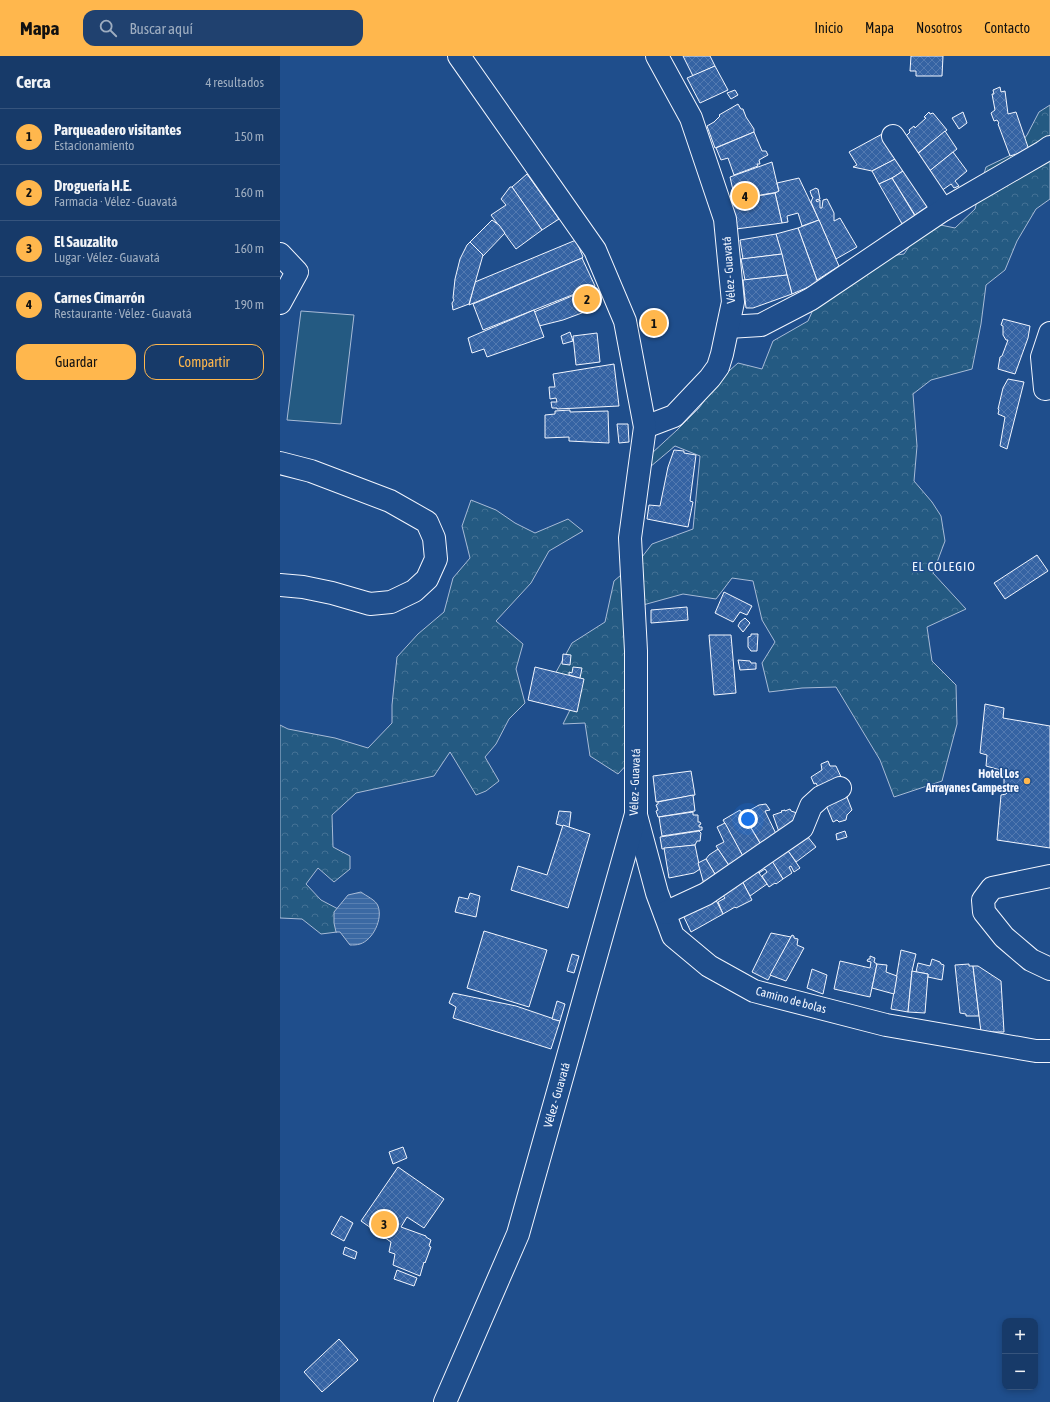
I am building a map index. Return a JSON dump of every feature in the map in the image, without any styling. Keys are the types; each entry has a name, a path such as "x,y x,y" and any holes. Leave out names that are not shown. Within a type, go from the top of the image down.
{"street":[{"path":"459,56 595,250 625,321 645,427"},
{"name":"Vélez - Guavatá","path":"445,1402 518,1234 636,814 636,651 630,538 645,427 674,416 710,378 718,367 733,302 725,219 691,118 657,56"},
{"path":"893,136 942,210"},
{"path":"728,327 761,325 811,299 942,210 1044,152 1050,147"},
{"path":"280,254 297,272 280,303"},
{"path":"1050,333 1042,357 1045,389 1050,388"},
{"path":"280,463 311,471 390,501 427,522 434,538 436,560 427,579 414,591 391,602 370,604 332,593 303,587 280,585"},
{"path":"665,913 706,894 802,828 811,806 821,797 840,788"},
{"name":"Camino de bolas","path":"636,814 657,893 673,936 709,966 754,991 886,1025 1036,1051 1050,1051"},
{"path":"1050,876 992,888 983,900 984,912 1004,938 1031,960 1050,969"}],"green space":[{"path":"1050,105 1050,199 1036,209 1017,241 1005,270 986,285 981,324 972,369 931,380 913,394 917,446 914,481 932,502 941,516 945,541 933,573 966,609 927,627 932,661 956,685 957,724 942,781 894,797 880,760 836,687 802,688 769,692 762,663 775,642 762,620 753,581 732,578 716,599 683,594 643,605 632,759 618,774 590,756 585,723 563,724 572,706 555,674 572,643 605,622 614,581 642,557 652,544 693,529 700,456 675,446 650,467 651,454 699,408 721,378 738,363 762,369 773,341 808,321 820,294 876,258 904,254 926,222 955,228 975,209 986,167 1013,154 1027,135 1039,112"},
{"path":"301,311 354,315 341,424 287,420"},
{"path":"471,500 496,510 515,523 535,533 568,519 583,531 549,551 531,583 496,621 523,644 516,669 525,703 509,719 496,744 485,757 499,781 486,791 476,795 450,752 434,776 356,793 332,815 333,847 350,856 350,869 334,882 318,868 306,884 321,900 340,910 337,932 321,934 302,919 280,918 280,725 288,729 335,738 368,748 392,723 392,705 397,657 418,634 444,612 453,578 470,558 462,526"}],"shaded area":[{"path":"361,892 377,904 379,911 378,923 373,934 365,942 350,945 340,932 336,932 334,912 348,895"}],"building":[{"path":"683,56 710,56 715,66 693,76"},
{"path":"911,56 943,56 942,76 916,76 916,71 910,71"},
{"path":"715,66 728,90 700,103 687,78"},
{"path":"1000,87 1001,92 1005,91 1008,114 1016,112 1029,150 1010,156 998,124 999,123 997,120 994,121 991,113 995,110 992,94 994,94 993,90"},
{"path":"735,90 738,95 731,99 727,93"},
{"path":"738,104 741,109 743,109 746,117 754,129 754,132 715,148 707,126 714,122 720,116 719,115"},
{"path":"929,112 930,114 933,113 947,130 913,157 901,141 910,132 909,130 914,126 915,128 926,118 924,117"},
{"path":"963,112 967,123 959,129 952,118"},
{"path":"945,131 957,149 927,173 915,156"},
{"path":"754,132 762,151 766,151 768,155 759,160 760,164 757,164 758,166 734,175 728,158 721,160 716,148"},
{"path":"884,133 899,157 872,171 853,167 857,165 849,152"},
{"path":"953,152 967,171 955,181 959,186 954,188 951,184 941,191 927,173"},
{"path":"899,157 908,168 879,184 872,171"},
{"path":"772,162 779,192 735,199 730,177"},
{"path":"908,168 930,205 915,215 892,178"},
{"path":"527,174 559,219 542,230 512,187"},
{"path":"799,178 819,220 802,226 798,213 787,216 788,222 782,223 775,193 779,191 777,183"},
{"path":"892,178 918,221 905,229 879,184"},
{"path":"510,187 512,187 542,230 516,249 491,215 506,205 501,199"},
{"path":"816,188 818,189 820,199 816,200 817,202 820,200 820,208 822,208 823,200 827,199 834,213 834,221 840,218 857,247 836,259 811,202 813,197 810,191"},
{"path":"775,193 782,223 736,229 729,201"},
{"path":"492,220 499,225 505,233 483,256 470,242"},
{"path":"819,220 839,266 817,280 798,228"},
{"path":"798,228 818,283 792,294 776,234"},
{"path":"776,234 782,254 743,259 740,240"},
{"path":"576,240 583,257 582,258 469,305 475,282"},
{"path":"470,242 483,255 469,304 453,310 452,303 454,300 455,279 460,259"},
{"path":"782,254 787,275 745,280 741,259"},
{"path":"582,258 595,286 483,330 473,304"},
{"path":"787,275 792,294 753,308 746,308 743,280"},
{"path":"591,288 598,307 563,320 539,326 534,312"},
{"path":"534,310 544,337 487,357 484,349 472,353 468,338"},
{"path":"1003,319 1030,326 1028,338 1015,374 998,369 1000,357 1002,356 1008,340 1006,340 1003,335 1003,326 1001,325"},
{"path":"570,332 573,341 563,344 561,336"},
{"path":"597,333 600,362 576,365 573,336"},
{"path":"614,364 619,406 552,408 551,402 557,402 556,398 550,399 549,387 555,387 553,374"},
{"path":"1008,379 1024,382 1007,449 1000,446 1005,417 998,414 998,409 1003,388"},
{"path":"570,410 570,412 608,411 609,443 569,441 569,437 545,438 545,415 555,414 555,411"},
{"path":"617,424 628,424 629,442 619,443"},
{"path":"674,450 684,451 684,453 696,455 690,501 693,502 688,527 647,519 649,505 660,506 668,467"},
{"path":"1037,555 1048,571 1005,599 994,583"},
{"path":"724,592 752,606 747,615 740,612 733,622 715,613"},
{"path":"687,607 688,620 651,623 651,610"},
{"path":"745,618 750,623 743,632 738,626"},
{"path":"751,634 758,634 757,651 751,651 748,647 748,637 751,636"},
{"path":"709,635 731,635 736,693 714,695"},
{"path":"563,654 571,655 570,665 562,664"},
{"path":"738,660 756,663 756,669 740,670"},
{"path":"535,667 584,679 577,712 528,700"},
{"path":"573,667 582,668 580,678 569,675 569,672 572,673"},
{"name":"Hotel Los Arrayanes Campestre","path":"985,704 1004,708 1003,718 1050,726 1050,848 997,840 1001,795 1006,794 1008,791 1004,791 1004,771 986,766 987,755 980,753"},
{"path":"828,761 830,766 836,766 843,781 821,793 811,777 822,770 821,764"},
{"path":"691,771 695,795 656,802 653,776"},
{"path":"845,792 852,810 847,815 846,820 839,822 837,820 833,822 823,798"},
{"path":"693,795 695,811 658,817 656,805 658,802"},
{"path":"766,804 770,810 765,811 779,840 763,848 743,814 759,805"},
{"path":"790,809 791,811 797,813 798,825 779,832 773,815"},
{"path":"740,810 763,848 745,860 723,820"},
{"path":"559,811 571,812 569,828 556,824"},
{"path":"693,812 693,815 698,815 698,822 701,824 699,827 702,827 702,830 662,836 659,817"},
{"path":"725,823 745,860 732,870 716,846 724,842 717,827"},
{"path":"563,825 590,834 568,908 511,890 518,866 547,875"},
{"path":"699,831 701,833 700,841 697,841 695,845 662,849 660,837"},
{"path":"803,831 816,847 796,862 783,844"},
{"path":"845,831 847,837 837,840 836,834"},
{"path":"695,845 700,869 694,873 669,878 664,848"},
{"path":"784,845 800,868 794,872 791,866 789,867 792,873 783,879 769,857"},
{"path":"718,849 732,870 718,879 706,859"},
{"path":"769,856 783,879 769,887 762,876 767,872 765,869 759,873 754,866"},
{"path":"706,859 718,879 705,888 698,863"},
{"path":"754,866 767,884 750,896 740,877"},
{"path":"740,877 752,900 723,914 718,902 725,898 719,890"},
{"path":"470,893 480,896 476,917 455,912 459,897 468,899"},
{"path":"714,896 723,914 691,932 682,913"},
{"path":"484,931 547,950 529,1007 467,988"},
{"path":"771,933 791,937 768,980 752,972"},
{"path":"792,935 794,938 798,939 797,945 804,948 786,981 770,975"},
{"path":"901,950 916,954 912,971 908,1012 891,1009"},
{"path":"572,954 579,956 574,973 567,971"},
{"path":"870,956 875,958 874,962 877,964 870,997 834,989 840,961 870,968 871,962 867,961 870,959"},
{"path":"932,959 944,965 942,980 928,977 928,974 916,972 918,963 930,966"},
{"path":"877,964 887,965 886,972 897,976 894,994 872,988"},
{"path":"969,964 969,966 973,966 979,1016 966,1016 966,1014 960,1013 955,965"},
{"path":"973,966 978,966 1001,981 1004,1032 981,1032"},
{"path":"812,969 827,975 823,994 807,988"},
{"path":"912,971 928,974 925,1013 908,1012"},
{"path":"453,993 516,1006 560,1021 551,1049 453,1018 456,1007 449,1003"},
{"path":"557,1001 565,1004 560,1021 552,1019"},
{"path":"403,1147 407,1158 393,1164 389,1152"},
{"path":"398,1167 444,1199 424,1228 407,1217 401,1227 426,1236 431,1240 429,1246 431,1247 425,1263 424,1262 420,1276 393,1265 395,1254 389,1252 391,1242 361,1221"},
{"path":"341,1216 353,1223 344,1241 331,1234"},
{"path":"345,1247 357,1252 355,1259 343,1254"},
{"path":"397,1270 417,1278 414,1286 394,1279"},
{"path":"339,1339 358,1360 322,1392 304,1372"}],"place":[{"name":"Carnes Cimarrón","path":"745,196"},
{"name":"Droguería H.E.","path":"587,299"},
{"name":"Parqueadero visitantes","path":"654,323"},
{"name":"Hotel Los Arrayanes Campestre","path":"1027,781"},
{"name":"El Sauzalito","path":"384,1224"}],"district":[{"name":"EL COLEGIO","path":"944,566"}]}
